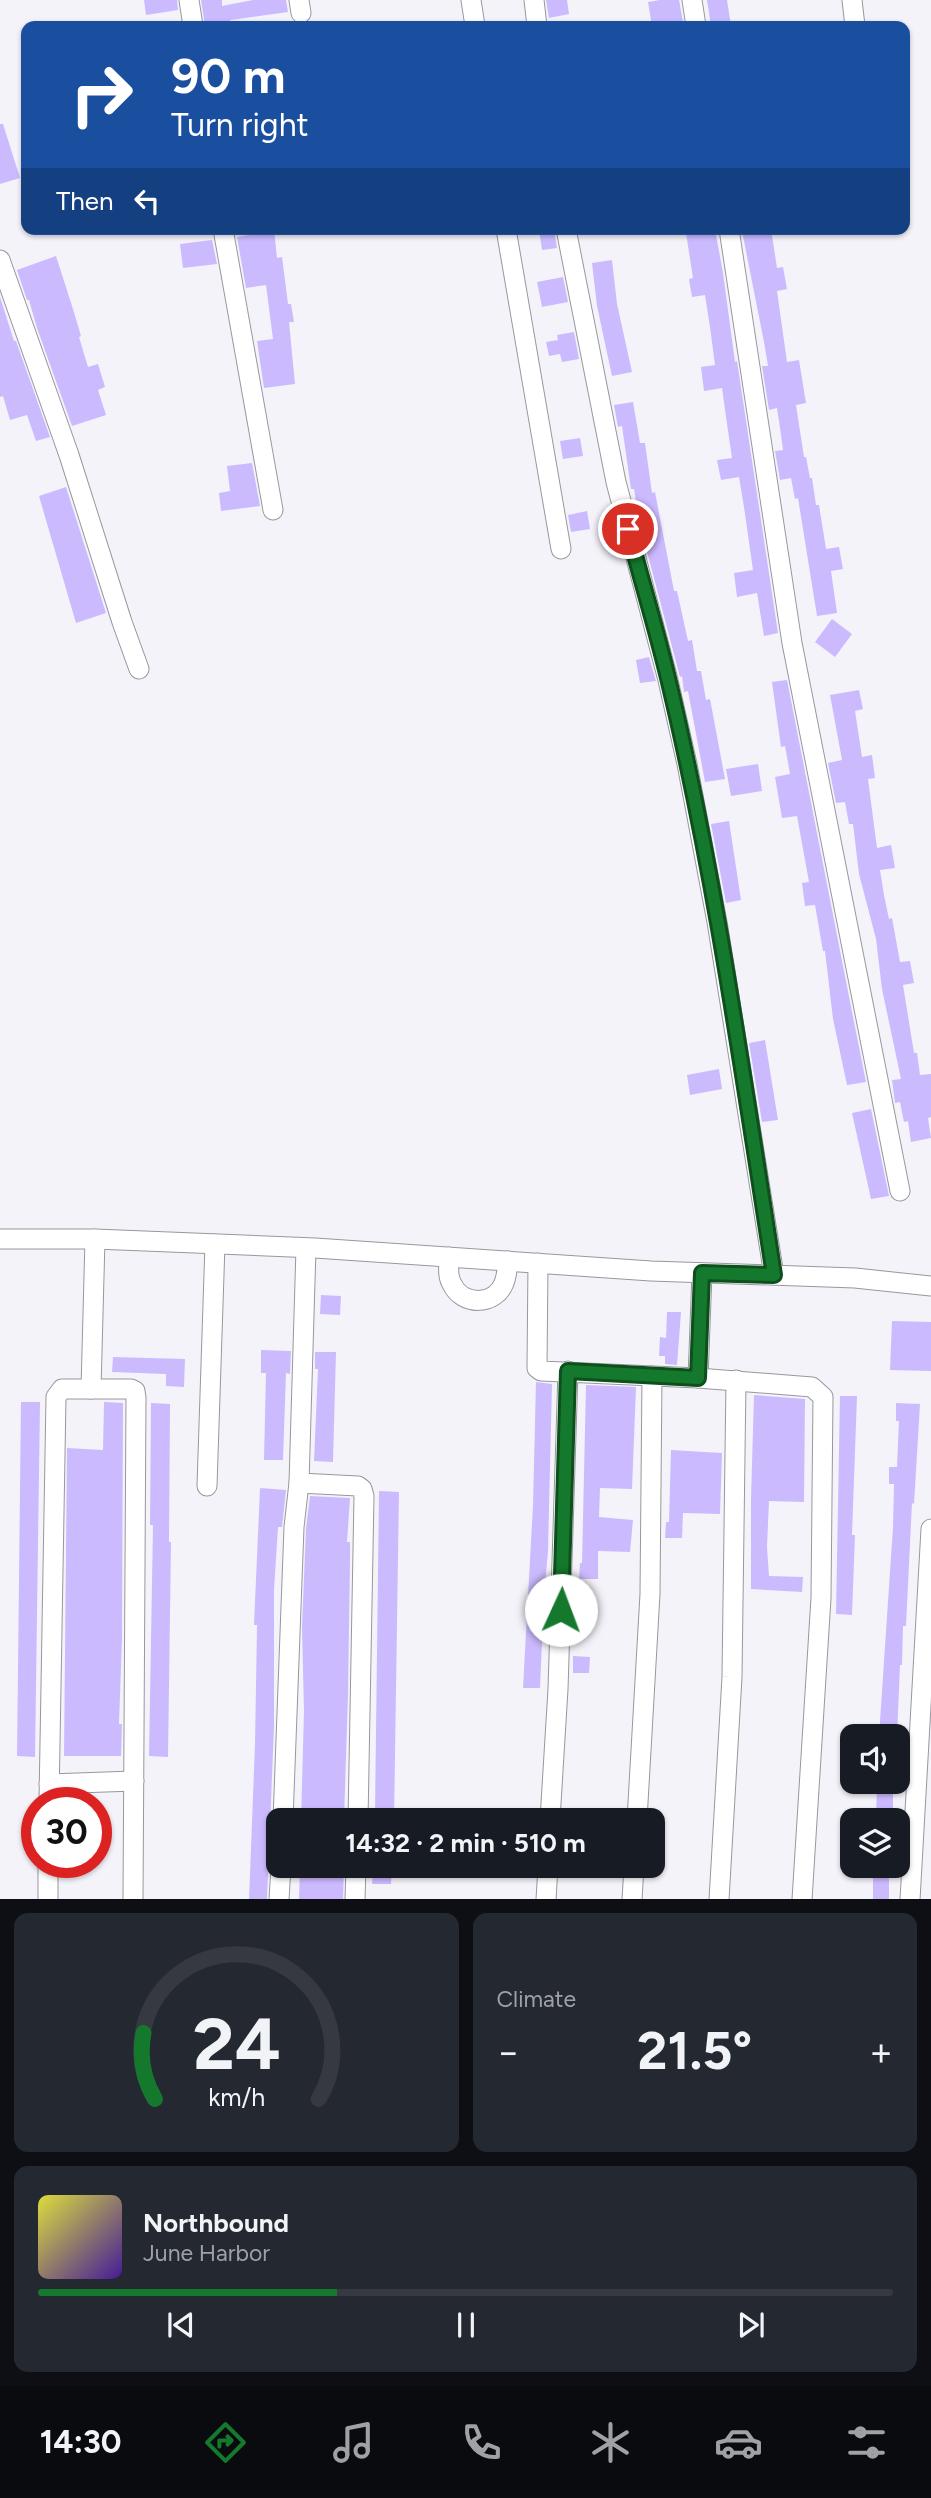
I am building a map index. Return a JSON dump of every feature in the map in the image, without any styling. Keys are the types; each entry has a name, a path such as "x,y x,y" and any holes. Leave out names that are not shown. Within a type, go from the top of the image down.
{"street":[{"path":"189,0 192,21"},
{"path":"471,0 474,21"},
{"path":"534,0 536,21"},
{"path":"692,0 695,21"},
{"path":"852,0 854,21"},
{"path":"224,235 273,510"},
{"path":"507,235 561,549"},
{"path":"567,235 616,482 667,676 689,777 717,922 774,1275"},
{"path":"730,235 792,643 900,1191"},
{"path":"0,260 69,455 139,669"},
{"path":"0,1239 95,1239 306,1248 702,1273 855,1278 931,1286"},
{"path":"91,1389 95,1239"},
{"path":"207,1486 215,1244"},
{"path":"283,1808 299,1483 306,1248"},
{"path":"449,1257 449,1278 452,1286 471,1300 488,1299 500,1289 505,1282 508,1261"},
{"path":"538,1263 537,1368 541,1371 737,1380 813,1387 823,1397 821,1598 802,1899"},
{"path":"698,1378 702,1273"},
{"path":"551,1808 558,1689 568,1371"},
{"path":"638,1808 650,1594 652,1376"},
{"path":"719,1899 732,1677 737,1380"},
{"path":"49,1787 56,1397 62,1389 131,1389 135,1391 136,1398 133,1899"},
{"path":"299,1483 358,1486 364,1496 358,1808"},
{"path":"910,1899 931,1529"},
{"path":"92,1787 134,1781"},
{"path":"48,1878 48,1899"},
{"path":"279,1899 280,1878"},
{"path":"355,1899 356,1878"},
{"path":"545,1899 547,1878"},
{"path":"632,1899 633,1878"}],"building":[{"path":"144,0 177,0 178,10 146,15"},
{"path":"201,0 222,0 222,6 253,0 286,0 288,12 230,21 204,21"},
{"path":"546,0 567,0 569,14 549,18"},
{"path":"679,0 683,21 651,21 648,2"},
{"path":"707,0 727,0 730,21 710,21"},
{"path":"0,124 3,124 20,178 0,184"},
{"path":"275,235 277,258 282,257 288,304 291,304 294,322 289,322 295,384 264,388 257,341 273,339 266,285 246,288 237,237"},
{"path":"540,235 555,235 557,248 542,250"},
{"path":"686,235 716,235 778,633 764,636 757,593 737,597 734,573 753,570 739,477 721,480 717,460 732,458 722,388 704,391 701,367 715,365 705,295 692,297 689,279 693,278"},
{"path":"743,235 772,235 777,268 783,267 787,289 777,291 787,362 799,360 806,403 796,405 804,457 812,478 816,505 819,505 826,549 839,547 843,569 831,571 837,613 817,616 798,498 795,499 791,478 780,480 775,451 783,450 777,408 769,410 762,366 768,366"},
{"path":"212,240 217,264 183,268 180,244"},
{"path":"56,256 88,367 98,364 105,387 98,390 106,415 72,426 17,270"},
{"path":"612,260 617,304 632,372 612,376 597,306 592,263"},
{"path":"563,277 568,302 542,307 537,282"},
{"path":"0,297 50,437 36,441 27,415 10,420 3,396 0,397"},
{"path":"574,332 579,359 562,362 560,354 549,356 546,342 558,340 557,335"},
{"path":"633,402 640,443 645,443 652,493 655,492 674,591 677,591 688,641 692,640 697,671 701,671 706,700 710,699 725,779 705,782 688,691 684,692 682,676 680,677 640,525 634,489 631,489 622,426 618,427 614,405"},
{"path":"580,438 583,456 563,459 560,441"},
{"path":"252,463 260,506 221,511 219,493 230,491 227,466"},
{"path":"66,487 106,613 76,623 39,496"},
{"path":"587,511 590,529 571,532 568,515"},
{"path":"832,619 852,634 835,657 815,642"},
{"path":"649,657 656,681 640,683 636,660"},
{"path":"787,680 866,1082 847,1085 833,1019 825,951 815,905 805,906 802,883 809,882 797,816 782,818 775,777 790,774 785,746 781,747 772,682"},
{"path":"859,690 863,709 855,711 862,757 872,755 875,778 868,779 877,848 891,845 895,868 880,870 884,895 889,919 892,918 900,962 910,961 914,983 903,985 914,1053 917,1053 920,1075 931,1074 931,1117 928,1118 931,1138 911,1142 908,1121 904,1122 900,1102 895,1103 892,1080 901,1079 882,989 876,939 859,874 853,824 849,824 845,802 836,803 828,763 842,760 830,695"},
{"path":"758,764 762,791 731,796 726,769"},
{"path":"729,821 741,900 726,903 711,824"},
{"path":"765,1040 778,1120 762,1122 749,1043"},
{"path":"719,1069 722,1089 690,1095 687,1075"},
{"path":"871,1109 889,1196 871,1199 852,1113"},
{"path":"321,1295 341,1296 340,1315 320,1314"},
{"path":"667,1312 681,1312 677,1365 665,1364 665,1356 659,1356 660,1337 666,1338"},
{"path":"892,1321 931,1322 931,1371 890,1370"},
{"path":"261,1350 291,1351 290,1374 286,1373 283,1460 264,1460 266,1373 261,1373"},
{"path":"315,1352 336,1352 333,1462 314,1461 318,1369 315,1369"},
{"path":"113,1357 185,1359 184,1387 166,1386 166,1374 112,1372"},
{"path":"536,1382 552,1384 548,1551 540,1688 523,1688 533,1505"},
{"path":"586,1385 636,1387 632,1489 600,1488 599,1517 633,1520 630,1552 598,1551 598,1579 579,1579 582,1563"},
{"path":"754,1395 805,1399 804,1502 769,1501 767,1547 769,1576 803,1577 802,1592 751,1589"},
{"path":"840,1396 857,1396 852,1615 836,1614"},
{"path":"21,1402 40,1402 35,1757 17,1756"},
{"path":"104,1402 123,1403 119,1724 122,1724 121,1756 64,1756 67,1448 103,1450"},
{"path":"151,1403 170,1404 168,1757 149,1756 153,1525 150,1525"},
{"path":"896,1403 920,1404 898,1724 880,1724 893,1527 894,1484 889,1484 889,1467 897,1467 899,1421 896,1421"},
{"path":"671,1450 722,1453 720,1514 683,1513 682,1538 665,1538 666,1522 669,1522"},
{"path":"260,1488 286,1490 282,1527 278,1527 274,1590 274,1727 271,1808 266,1808 267,1899 249,1899 257,1625 254,1625"},
{"path":"379,1491 399,1492 394,1808 375,1808"},
{"path":"310,1496 350,1498 347,1542 350,1542 350,1561 344,1808 301,1808 304,1711 302,1627"},
{"path":"573,1656 590,1657 589,1673 573,1673"},
{"path":"877,1794 893,1794 893,1808 876,1808"},
{"path":"300,1878 344,1878 343,1899 299,1899"},
{"path":"372,1878 391,1878 391,1884 372,1884"},
{"path":"873,1878 889,1878 889,1899 873,1899"}],"route":[{"path":"561,1610 568,1371 698,1378 702,1273 774,1275 717,922 687,764 628,529"}]}
